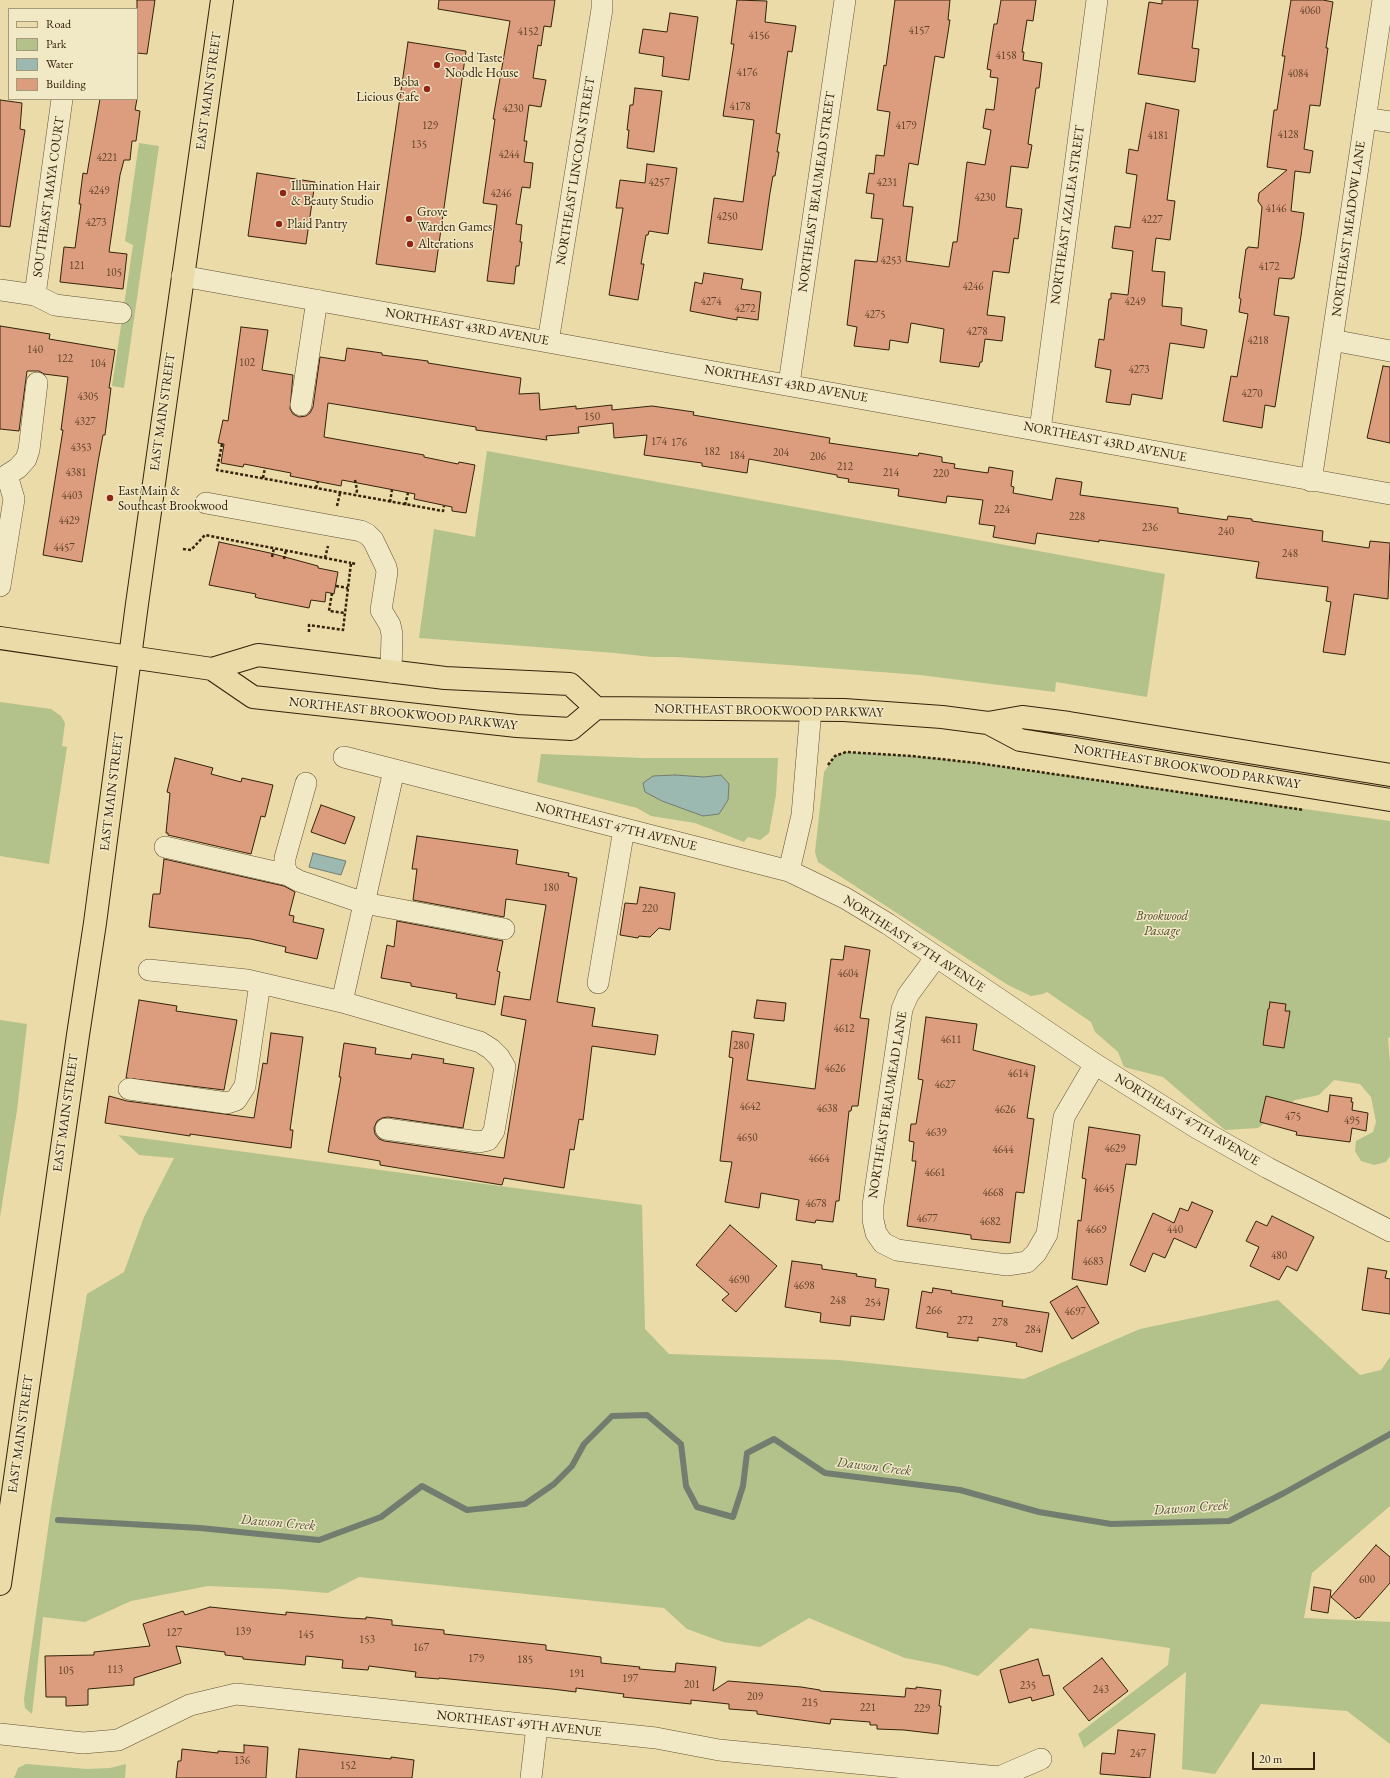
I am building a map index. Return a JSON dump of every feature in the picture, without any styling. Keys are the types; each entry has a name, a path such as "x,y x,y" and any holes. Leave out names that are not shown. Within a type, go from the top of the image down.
{"main road":[{"name":"EAST MAIN STREET","path":"0,1584 95,923 182,276 222,0"},
{"name":"NORTHEAST BROOKWOOD PARKWAY","path":"0,638 212,669 258,655 445,678 570,684 596,708"},
{"name":"NORTHEAST BROOKWOOD PARKWAY","path":"212,669 253,697 441,719 517,726 571,729 596,708 844,710 942,717 988,723 1022,717 1069,723 1390,775"},
{"name":"NORTHEAST BROOKWOOD PARKWAY","path":"988,723 1020,740 1390,800"}],"street":[{"name":"NORTHEAST LINCOLN STREET","path":"548,342 602,9 602,0"},
{"name":"NORTHEAST BEAUMEAD STREET","path":"789,384 845,0"},
{"name":"NORTHEAST AZALEA STREET","path":"1040,430 1097,0"},
{"name":"NORTHEAST MEADOW LANE","path":"1311,481 1382,0"},
{"name":"SOUTHEAST MAYA COURT","path":"35,295 62,100"},
{"path":"1365,118 1390,122"},
{"name":"NORTHEAST 43RD AVENUE","path":"182,276 789,384 1311,481 1390,494"},
{"path":"0,290 35,295 55,305 121,314"},
{"path":"301,404 317,300"},
{"path":"1332,340 1390,351"},
{"path":"0,586 14,499 4,472 18,468 26,459 29,450 38,383"},
{"path":"206,503 361,531 367,534 373,540 386,567 382,610 390,625 392,634 392,672"},
{"path":"789,871 802,815 811,709"},
{"name":"NORTHEAST 47TH AVENUE","path":"344,757 789,871 845,898 888,924 1095,1064 1197,1128 1268,1168 1390,1231"},
{"path":"342,1002 394,770"},
{"path":"288,875 285,867 285,858 306,782"},
{"path":"598,984 624,829"},
{"path":"165,847 288,875 299,881 364,903 504,929"},
{"name":"NORTHEAST BEAUMEAD LANE","path":"936,957 908,995 902,1009 873,1205 873,1220 876,1233 883,1243 896,1250 1007,1265 1027,1262 1036,1253 1047,1234 1064,1117 1095,1064"},
{"path":"149,970 247,980 342,1002 480,1042 491,1049 499,1057 505,1067 494,1131 488,1140 479,1142 386,1129"},
{"path":"129,1089 227,1103 236,1100 245,1086 260,983"},
{"name":"NORTHEAST 49TH AVENUE","path":"0,1734 83,1743 118,1740 190,1705 236,1694 656,1738 719,1750 999,1777 1042,1759"},
{"path":"531,1778 537,1726"}],"path":[{"path":"222,444 217,470 443,511 444,506"},
{"path":"263,478 265,468"},
{"path":"355,480 358,490 356,495"},
{"path":"316,488 318,481"},
{"path":"390,502 392,490"},
{"path":"406,505 408,493"},
{"path":"183,549 191,550 205,535 357,564"},
{"path":"272,557 274,548"},
{"path":"284,559 286,550"},
{"path":"309,632 309,625 344,630 351,563"},
{"path":"336,586 348,588"},
{"path":"332,593 329,611 345,613"},
{"path":"827,768 835,756 846,752 912,756 977,763 1308,810"}],"green space":[{"path":"139,143 159,146 124,388 112,386 133,245 125,241"},
{"path":"487,451 1165,574 1147,697 1056,682 1055,692 920,675 676,657 652,657 419,638 434,529 475,537"},
{"path":"0,702 51,709 61,716 65,723 62,746 67,747 49,864 0,856"},
{"name":"Brookwood Passage","path":"846,752 912,756 977,763 1390,821 1390,1037 1388,1038 1390,1063 1390,1156 1386,1162 1374,1165 1361,1161 1355,1151 1356,1141 1373,1132 1376,1122 1371,1097 1360,1084 1334,1080 1319,1095 1295,1100 1258,1128 1225,1130 1163,1077 1124,1067 1118,1052 1095,1032 1091,1022 1047,992 1031,996 1008,985 818,862 815,852 824,772 835,756"},
{"path":"541,754 644,758 778,758 776,795 769,833 760,840 748,837 744,842 695,823 651,816 637,808 537,782"},
{"path":"0,1020 27,1024 17,1110 0,1217"},
{"path":"118,1135 642,1205 645,1329 669,1354 839,1360 1024,1379 1140,1329 1278,1300 1360,1375 1381,1370 1390,1357 1390,1506 1312,1573 1304,1618 1390,1622 1390,1744 1347,1711 1261,1704 1215,1774 1182,1769 1186,1672 1084,1748 1078,1734 1168,1665 1170,1648 1030,1628 978,1676 941,1665 905,1658 809,1618 760,1647 723,1642 687,1629 664,1608 359,1577 328,1593 208,1586 131,1601 85,1622 43,1617 32,1714 25,1708 24,1699 51,1508 87,1294 124,1272 144,1217 174,1158 139,1155"},
{"path":"26,1764 87,1769 110,1768 126,1764 125,1778 14,1778 18,1768"}],"water":[{"path":"675,775 704,777 721,775 729,784 728,800 719,814 703,816 662,801 645,792 643,783 653,776"},
{"path":"313,853 346,861 341,875 309,867"}],"building":[{"path":"137,0 155,0 147,54 138,53"},
{"path":"439,0 555,0 551,27 544,26 541,46 538,45 533,78 546,80 541,107 529,105 524,141 527,141 524,162 533,163 530,188 522,187 516,224 522,225 520,242 522,242 519,266 516,266 514,284 487,281 497,205 483,203 495,119 493,119 510,21 438,9"},
{"path":"737,0 767,1 765,22 796,26 792,52 788,51 776,133 780,134 777,152 779,152 775,176 773,176 770,193 762,250 708,243 714,198 743,202 754,120 723,116 734,44 731,44"},
{"path":"895,0 950,0 948,20 950,20 944,58 935,56 918,165 909,163 903,206 913,207 906,261 949,267 953,242 957,242 967,162 985,165 991,130 983,128 986,109 994,110 998,78 990,77 991,70 987,69 994,24 997,24 1001,0 1036,0 1033,21 1027,20 1022,52 1024,52 1023,60 1042,63 1039,88 1036,88 1028,144 1032,145 1028,168 1011,166 1006,207 1022,209 1018,239 1014,238 1009,273 993,271 987,315 1005,317 1002,341 985,339 982,362 980,362 979,367 940,362 944,329 911,323 908,343 890,340 889,350 854,346 857,327 847,325 855,260 877,262 883,219 871,218 874,194 866,193 869,173 874,174 876,155 884,156 890,112 877,110 884,65 886,66"},
{"path":"1162,0 1198,0 1192,48 1199,49 1195,82 1138,74 1149,2 1162,4"},
{"path":"1291,0 1323,0 1333,2 1326,48 1328,48 1320,106 1310,105 1304,149 1313,151 1310,173 1295,171 1291,211 1304,213 1294,278 1279,278 1274,315 1289,317 1275,407 1265,405 1262,428 1223,421 1231,376 1237,377 1248,314 1239,312 1241,299 1239,298 1246,249 1248,247 1258,248 1262,207 1258,201 1259,193 1287,170 1267,167 1274,110 1277,110 1285,56 1282,56"},
{"path":"670,13 698,17 689,80 662,76 664,57 639,53 643,29 667,32"},
{"path":"408,42 466,51 435,272 376,264"},
{"path":"635,88 662,91 654,152 627,148 629,130 627,130 630,105 633,105"},
{"path":"0,100 22,103 20,129 25,130 10,227 0,226"},
{"path":"100,100 137,100 135,110 140,111 136,141 132,141 130,160 124,160 120,175 109,252 127,254 123,289 60,282 64,247 75,248 81,204 79,204 83,173 87,174"},
{"path":"1146,103 1179,110 1167,200 1175,201 1170,240 1156,238 1152,271 1165,272 1162,306 1182,308 1181,325 1207,330 1204,348 1170,343 1162,399 1132,394 1130,405 1106,402 1111,370 1095,367 1099,339 1104,340 1111,293 1128,295 1133,251 1112,248 1115,226 1130,228 1137,175 1126,173 1129,149 1138,151"},
{"path":"647,164 677,168 668,234 649,231 648,235 646,235 641,264 644,264 638,300 609,295 623,208 616,208 620,180 645,183"},
{"path":"257,173 315,182 306,244 248,236"},
{"path":"704,273 743,279 741,289 761,292 758,320 737,317 737,320 690,311 695,282 702,284"},
{"path":"0,326 50,334 49,339 115,350 109,388 111,388 105,435 103,435 98,462 82,562 43,555 63,430 61,430 68,377 44,374 39,371 27,371 19,431 0,429"},
{"path":"241,327 268,330 262,370 293,375 290,409 293,414 299,417 306,416 310,413 313,407 320,357 345,361 347,348 382,353 382,355 428,361 428,363 521,378 519,394 539,393 540,410 576,406 576,409 612,405 612,410 652,406 694,412 693,415 830,438 829,443 918,456 919,453 942,457 942,462 955,464 954,468 988,473 989,467 1013,471 1011,486 1014,487 1013,493 1052,500 1056,478 1082,482 1080,495 1178,508 1178,513 1227,520 1228,516 1323,531 1322,541 1369,548 1370,541 1390,543 1388,599 1354,594 1345,655 1323,652 1331,602 1326,601 1328,587 1256,578 1259,562 1037,533 1035,544 993,537 995,526 979,524 983,500 947,496 946,503 898,496 899,489 848,482 849,479 837,477 837,475 749,459 747,473 702,466 702,463 644,455 647,435 614,438 613,423 578,427 579,433 546,436 547,440 476,430 476,427 328,403 324,437 424,455 424,457 458,464 459,462 475,465 466,513 452,511 452,507 414,499 415,494 342,480 341,486 290,476 291,473 244,464 243,467 221,463 224,444 218,443 223,420 228,421"},
{"path":"1383,366 1390,367 1390,443 1367,438"},
{"path":"219,542 270,553 318,566 318,568 338,572 334,594 326,592 325,602 311,600 309,608 258,598 255,597 256,594 209,585"},
{"path":"175,758 213,768 211,774 241,782 242,778 273,785 265,817 261,816 251,854 168,835 168,833 166,833 170,793 167,792"},
{"path":"321,805 355,817 345,844 311,832"},
{"path":"417,836 518,850 516,864 569,873 568,876 577,878 557,1002 595,1008 592,1026 658,1035 655,1055 592,1046 583,1120 579,1119 574,1150 570,1149 564,1188 504,1178 502,1185 380,1165 380,1161 328,1152 341,1077 339,1077 344,1043 376,1048 375,1054 411,1059 412,1054 444,1059 443,1063 474,1068 463,1128 388,1117 377,1121 374,1128 375,1134 379,1139 384,1141 504,1158 526,1020 501,1015 504,996 530,1000 546,905 506,899 504,917 413,900 417,869 412,869"},
{"path":"164,859 284,886 295,892 289,915 294,916 293,922 324,929 317,959 285,952 286,947 251,939 149,927 153,894 160,894"},
{"path":"640,887 675,893 670,930 659,928 650,937 639,936 638,938 620,935 625,903 637,904"},
{"path":"397,921 503,941 497,971 500,972 495,1005 456,998 457,994 411,986 411,983 381,978 387,945 394,947"},
{"path":"845,946 870,950 860,1018 869,1019 858,1106 852,1106 851,1111 849,1111 839,1201 836,1201 833,1222 816,1220 815,1223 796,1220 799,1200 761,1193 759,1208 725,1202 732,1162 720,1161 733,1058 729,1057 732,1031 754,1034 747,1080 815,1089 831,959 843,960"},
{"path":"139,1000 177,1006 176,1011 237,1020 224,1090 126,1078"},
{"path":"757,1000 786,1003 784,1021 754,1018"},
{"path":"1270,1002 1286,1004 1285,1011 1290,1011 1284,1048 1263,1045"},
{"path":"926,1017 977,1024 973,1050 1035,1066 1027,1118 1034,1119 1024,1193 1016,1192 1010,1243 971,1239 971,1235 907,1226 916,1161 912,1161 914,1142 909,1141 911,1124 916,1124 923,1080 918,1079"},
{"path":"271,1033 303,1037 290,1130 293,1130 291,1148 190,1134 190,1136 105,1123 109,1096 127,1101 254,1118 263,1063 267,1064"},
{"path":"1330,1095 1352,1098 1352,1110 1368,1113 1366,1131 1352,1128 1350,1142 1296,1135 1297,1132 1260,1122 1266,1096 1328,1112"},
{"path":"1089,1127 1140,1135 1136,1165 1126,1164 1107,1285 1072,1279 1078,1220 1081,1221 1086,1179 1082,1178"},
{"path":"1192,1202 1213,1211 1196,1248 1174,1238 1165,1258 1153,1253 1145,1272 1130,1265 1153,1213 1174,1223 1180,1208 1188,1211"},
{"path":"1272,1216 1314,1237 1297,1271 1287,1266 1279,1280 1250,1266 1259,1247 1246,1241 1256,1221 1267,1226"},
{"path":"730,1225 777,1266 736,1312 722,1300 729,1294 696,1265"},
{"path":"792,1261 822,1265 822,1269 857,1274 856,1276 876,1279 875,1287 889,1289 884,1320 851,1316 850,1326 820,1322 821,1313 785,1307"},
{"path":"1368,1268 1387,1271 1385,1278 1390,1279 1390,1314 1362,1310"},
{"path":"1077,1286 1099,1323 1072,1339 1050,1302"},
{"path":"933,1288 952,1291 951,1293 1003,1301 1002,1306 1049,1313 1042,1352 1016,1346 1017,1343 978,1337 978,1341 947,1337 948,1333 916,1328 922,1291 932,1293"},
{"path":"1376,1545 1390,1557 1390,1583 1359,1618 1358,1617 1356,1619 1331,1597"},
{"path":"1314,1587 1331,1590 1328,1613 1311,1610"},
{"path":"210,1607 286,1615 286,1612 348,1618 366,1619 366,1617 392,1620 392,1625 444,1630 444,1634 546,1645 546,1650 601,1657 601,1663 640,1667 639,1669 675,1672 676,1663 716,1667 713,1691 728,1681 801,1687 820,1691 905,1697 906,1688 916,1689 916,1687 941,1690 938,1734 904,1730 877,1729 877,1725 870,1725 870,1722 831,1719 830,1724 757,1714 757,1711 729,1709 729,1704 691,1700 691,1704 623,1697 624,1694 576,1688 576,1692 439,1678 415,1677 416,1672 369,1666 368,1670 342,1668 343,1660 306,1656 305,1665 243,1659 243,1657 225,1655 225,1652 176,1646 181,1663 134,1678 134,1685 88,1689 88,1705 66,1706 66,1697 46,1697 45,1656 94,1655 94,1652 150,1646 143,1624 183,1611 185,1615"},
{"path":"1102,1658 1128,1691 1089,1721 1063,1688"},
{"path":"1038,1659 1043,1676 1049,1675 1054,1695 1032,1701 1031,1697 1009,1703 1000,1670"},
{"path":"1118,1730 1155,1734 1150,1778 1100,1774 1102,1753 1115,1754"},
{"path":"244,1745 268,1747 266,1778 176,1778 178,1761 181,1761 182,1749 218,1753 218,1751 244,1753"},
{"path":"299,1749 414,1760 412,1778 296,1778"}],"waterway":[{"name":"Dawson Creek","path":"58,1520 200,1528 319,1540 381,1517 422,1486 467,1510 525,1504 554,1484 572,1466 584,1444 612,1416 647,1415 681,1444 686,1486 697,1507 733,1517 743,1486 747,1453 774,1439 825,1473 960,1490 1039,1512 1111,1524 1229,1521 1284,1493 1390,1434"}],"place":[{"name":"Good Taste Noodle House","path":"437,65"},
{"name":"Boba Licious Cafe","path":"427,89"},
{"name":"Illumination Hair & Beauty Studio","path":"283,193"},
{"name":"Grove Warden Games","path":"409,219"},
{"name":"Plaid Pantry","path":"279,224"},
{"name":"Alterations","path":"410,244"},
{"name":"East Main & Southeast Brookwood","path":"110,498"}]}
